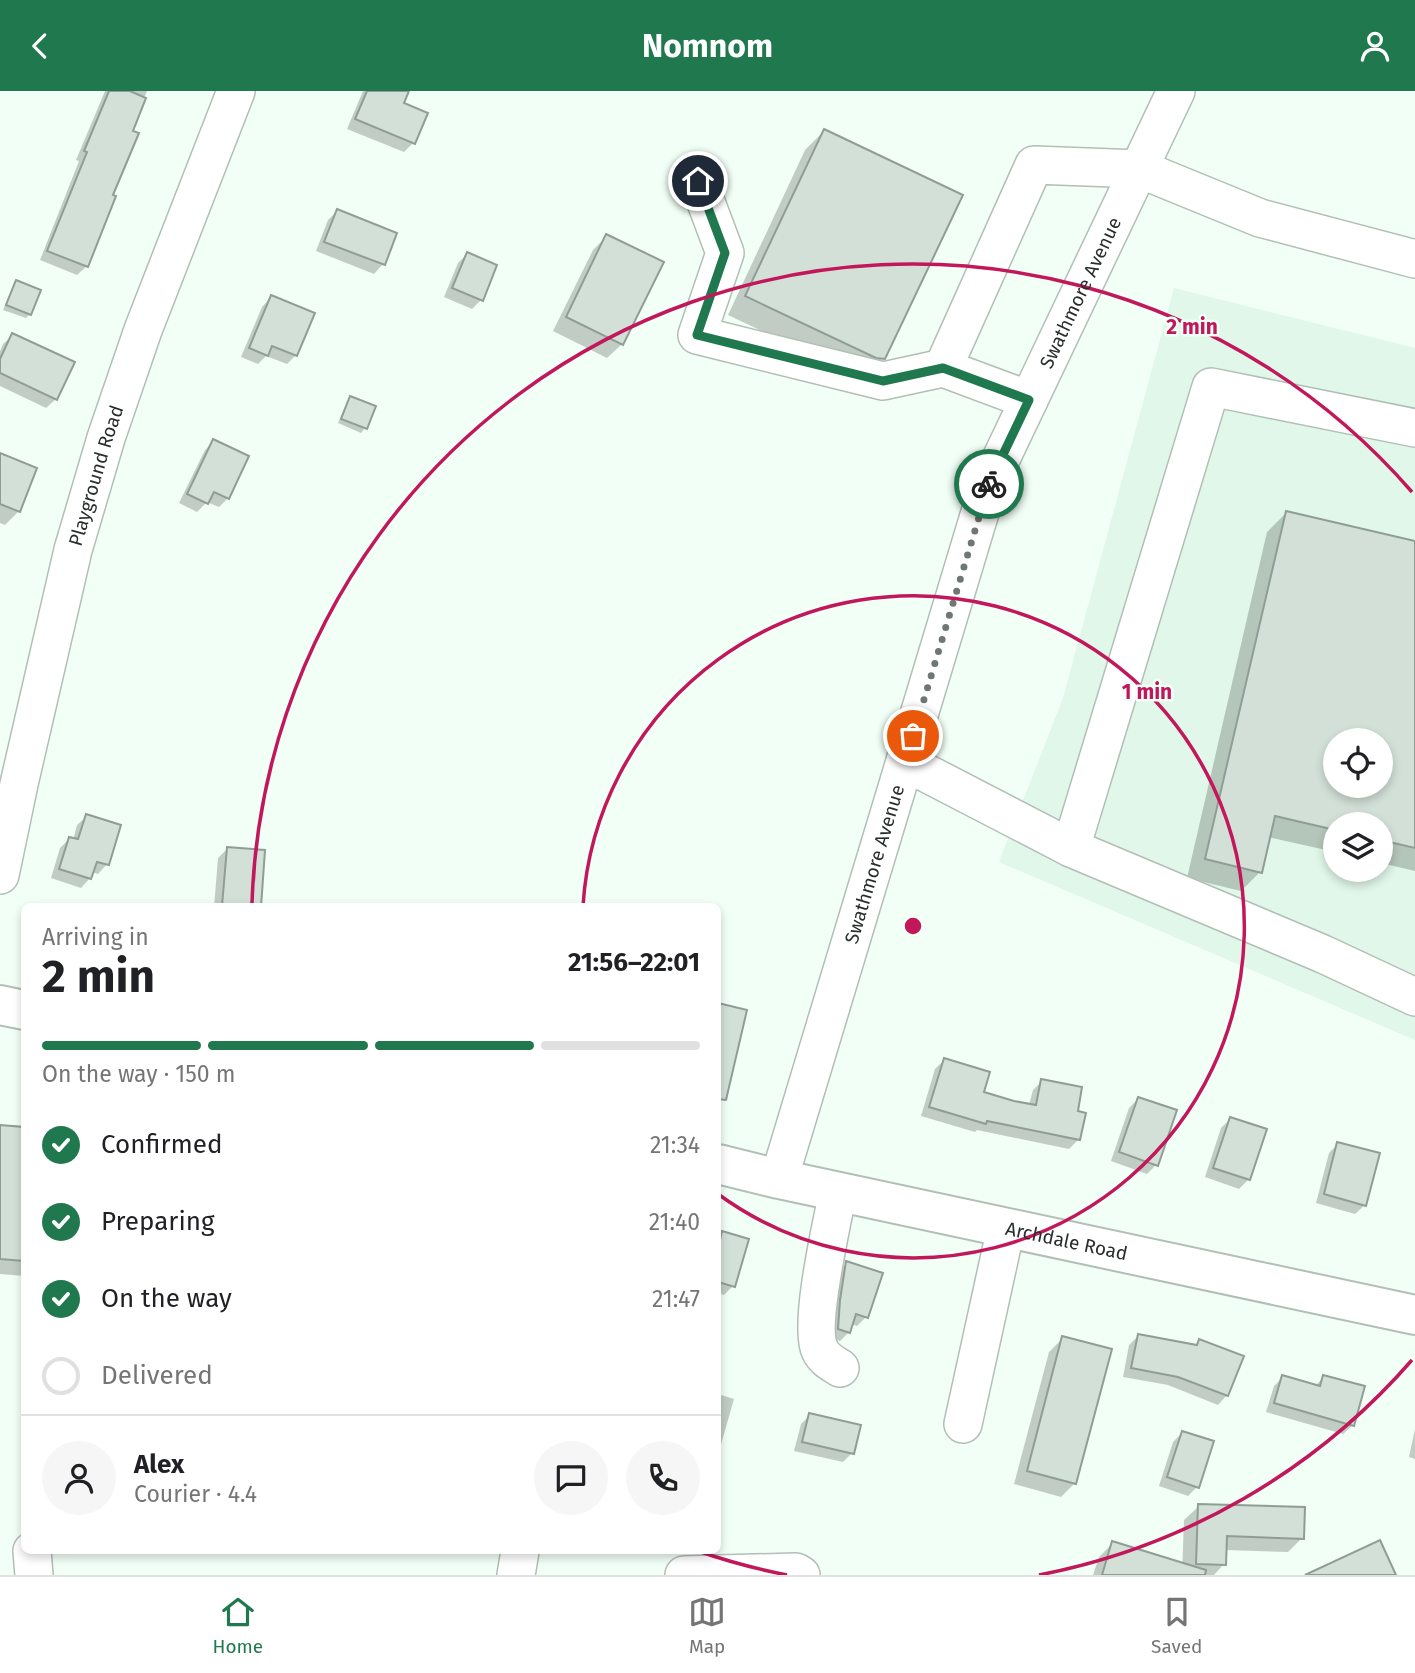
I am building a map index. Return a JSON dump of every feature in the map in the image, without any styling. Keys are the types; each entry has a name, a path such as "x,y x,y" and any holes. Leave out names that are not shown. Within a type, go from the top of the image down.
{"main road":[{"path":"0,1005 21,1009"},
{"name":"Archdale Road","path":"721,1165 1415,1315"}],"street":[{"name":"Playground Road","path":"0,874 74,550 106,438 143,330 236,91"},
{"name":"Swathmore Avenue","path":"779,1179 988,486 1176,91"},
{"path":"943,368 1034,165 1140,169 1260,218 1415,259"},
{"path":"698,181 725,253 697,335 883,381 943,368 1029,400"},
{"path":"1071,848 1211,387 1415,428"},
{"path":"905,762 1071,848 1323,954 1415,997"},
{"path":"838,1192 818,1305 816,1334 818,1348 826,1359 840,1368"},
{"path":"963,1424 1006,1228"},
{"path":"32,1554 34,1575"},
{"path":"516,1575 520,1554"},
{"path":"684,1575 796,1572 801,1575"}],"shaded area":[{"path":"1174,288 1415,348 1415,1040 999,862 1063,698"}],"building":[{"path":"109,91 130,91 146,98 133,131 139,133 113,195 116,196 88,267 47,251"},
{"path":"367,91 409,91 404,103 428,113 415,144 355,119"},
{"path":"824,129 963,195 885,359 876,358 745,296"},
{"path":"337,209 397,233 385,265 324,242"},
{"path":"606,234 664,262 623,345 566,317"},
{"path":"467,252 497,265 483,301 452,288"},
{"path":"16,280 41,290 31,315 6,305"},
{"path":"271,295 315,313 297,356 272,346 268,356 249,348"},
{"path":"12,333 75,362 57,400 0,373 0,359"},
{"path":"350,396 376,406 367,429 341,419"},
{"path":"213,439 249,456 229,499 214,492 208,504 187,494"},
{"path":"0,453 37,468 20,512 0,504"},
{"path":"1286,511 1415,541 1415,848 1393,843 1393,812 1323,812 1323,827 1275,816 1262,873 1205,859"},
{"path":"86,814 121,825 109,865 97,862 91,879 59,869 69,837 78,839"},
{"path":"227,847 265,850 261,903 222,903"},
{"path":"721,1004 747,1010 726,1100 721,1099"},
{"path":"944,1058 990,1072 984,1092 1014,1101 1036,1105 1041,1079 1082,1087 1078,1111 1086,1113 1080,1140 987,1121 986,1124 929,1107"},
{"path":"1138,1097 1177,1110 1158,1166 1119,1152"},
{"path":"1230,1117 1267,1129 1250,1180 1213,1168"},
{"path":"0,1125 21,1127 21,1261 0,1259"},
{"path":"1337,1142 1380,1153 1366,1206 1324,1194"},
{"path":"722,1231 749,1239 735,1287 721,1283"},
{"path":"846,1261 883,1273 868,1318 856,1314 850,1333 838,1329"},
{"path":"1138,1334 1197,1345 1199,1339 1244,1356 1228,1396 1178,1377 1131,1368"},
{"path":"1062,1336 1112,1349 1076,1484 1027,1471"},
{"path":"1282,1375 1320,1386 1323,1375 1365,1386 1354,1426 1274,1403"},
{"path":"809,1413 861,1425 854,1454 802,1442"},
{"path":"1182,1431 1214,1441 1199,1488 1167,1477"},
{"path":"1198,1504 1305,1507 1304,1539 1227,1536 1226,1565 1196,1564"},
{"path":"1380,1540 1396,1575 1305,1575"},
{"path":"1112,1541 1206,1570 1205,1575 1102,1575"}],"way so far":[{"path":"913,736 989,484"}],"route":[{"path":"698,181 725,253 697,335 883,381 943,368 1029,400 989,484"}]}
